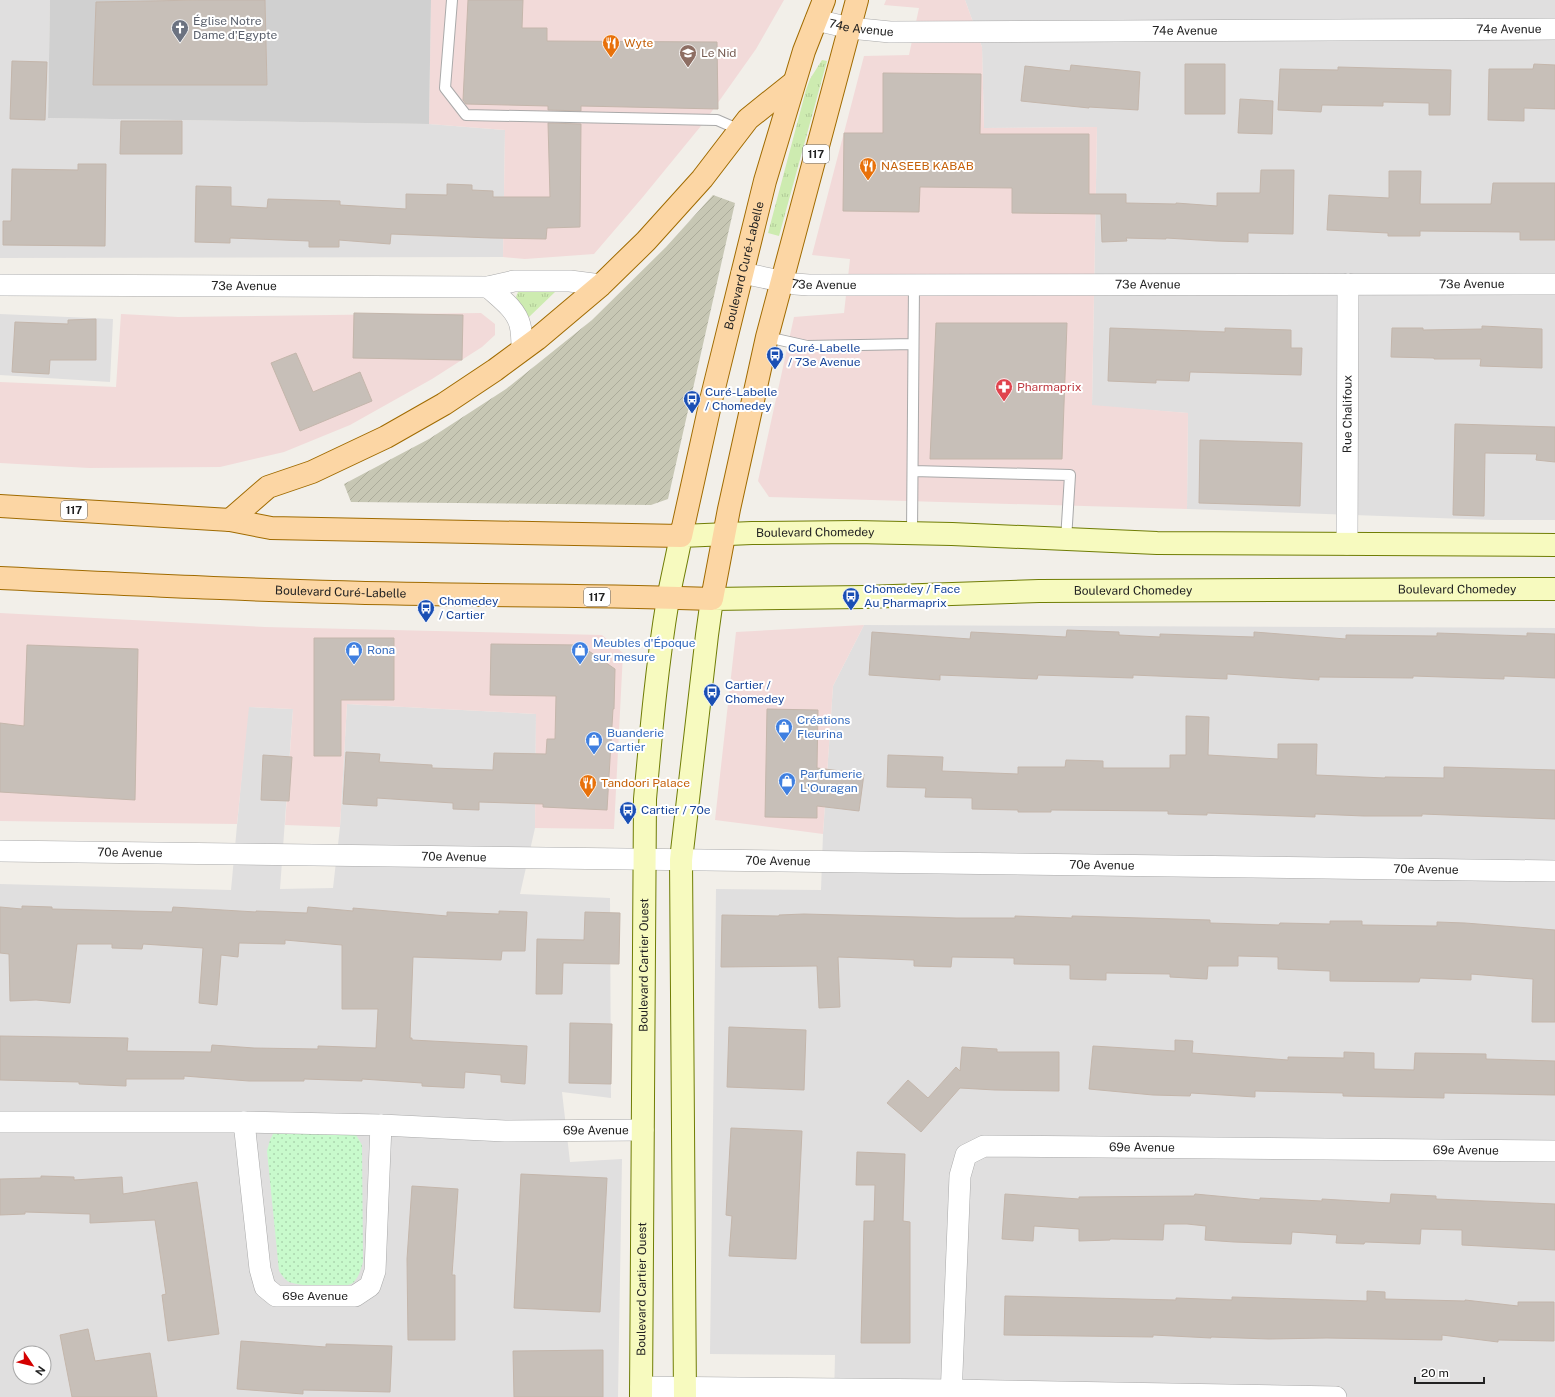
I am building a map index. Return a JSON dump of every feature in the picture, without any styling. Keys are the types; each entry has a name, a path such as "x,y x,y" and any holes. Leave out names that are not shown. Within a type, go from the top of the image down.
{"main road":[{"name":"Boulevard Curé-Labelle","path":"681,536 712,396 776,139 804,51 824,0"},
{"name":"117","path":"712,599 724,535 767,337 850,28 856,0"},
{"path":"230,520 268,487 312,472 386,437 444,404 554,326 601,285 646,241 708,172 748,119 793,83"},
{"name":"117","path":"0,506 230,520"},
{"path":"230,520 279,528 681,536"},
{"name":"Boulevard Curé-Labelle","path":"0,578 425,594 668,597 712,599"}],"street":[{"name":"74e Avenue","path":"816,20 850,28 890,32 1555,29"},
{"name":"73e Avenue","path":"742,273 809,285 1555,284"},
{"name":"73e Avenue","path":"0,285 488,287 514,281 570,281 601,285"},
{"name":"Rue Chalifoux","path":"1347,544 1348,284"},
{"path":"488,287 506,303 517,317 521,329 522,350"},
{"name":"Boulevard Chomedey","path":"724,535 812,531 952,534 1157,543 1555,545"},
{"path":"681,536 724,535"},
{"name":"Boulevard Cartier Ouest","path":"641,1392 645,799 658,667 668,597 681,536"},
{"name":"Boulevard Chomedey","path":"712,599 780,599 1047,591 1555,589"},
{"path":"685,1393 681,860 712,599"},
{"name":"70e Avenue","path":"0,851 1555,872"},
{"name":"69e Avenue","path":"0,1122 244,1122 381,1125 506,1131 643,1130"},
{"name":"69e Avenue","path":"244,1122 260,1269 265,1287 276,1296 355,1296 370,1286 375,1270 381,1125"},
{"name":"69e Avenue","path":"951,1393 960,1176 966,1155 984,1146 1555,1151"},
{"path":"641,1392 951,1393 1336,1397"}],"lane":[{"path":"452,0 445,88 466,115 717,120 740,130"},
{"path":"912,533 914,285"},
{"path":"767,337 807,346 913,344"},
{"path":"913,471 1070,475 1066,540"}],"shaded area":[{"path":"0,0 50,0 48,118 429,124 505,130 503,257 0,258"},
{"path":"50,0 200,0 96,2 94,85 267,85 265,0 431,0 429,124 48,118"},
{"path":"431,0 784,0 756,49 705,121 594,254 525,259 503,257 505,130 429,124"},
{"path":"886,0 965,0 982,47 984,128 1097,127 1092,405 1188,413 1187,509 769,497 758,481 794,317 844,313 850,259 812,255 864,56 909,55 919,8 884,5"},
{"path":"965,0 1555,0 1555,520 1493,520 1187,509 1188,413 1092,406 1097,127 984,128 982,47"},
{"path":"713,195 735,203 668,499 651,505 351,502 344,484 429,439 506,389 592,320 666,247"},
{"path":"481,313 495,324 495,335 482,347 432,379 350,425 284,452 220,467 89,468 0,463 0,382 116,387 121,314 178,317"},
{"path":"0,314 113,319 110,382 0,375"},
{"path":"0,613 265,627 602,635 623,653 614,829 535,828 536,714 347,704 340,827 285,825 293,709 249,707 237,824 0,821"},
{"path":"864,625 1555,628 1555,1397 834,1397 835,1355 710,1354 716,889 821,890 823,834 833,686"},
{"path":"864,625 833,686 823,834 715,820 736,632"},
{"path":"347,704 536,714 535,828 520,894 610,898 611,1098 562,1092 570,1162 622,1159 618,1397 0,1397 0,884 231,890 248,707 293,709 280,889 333,888 340,827"}],"green space":[{"path":"822,60 827,61 779,236 768,233 806,90 810,79"},
{"path":"518,292 555,292 529,317 516,297"},
{"path":"274,1132 356,1135 362,1145 363,1262 361,1270 354,1282 333,1287 312,1286 289,1282 279,1271 267,1151"}],"building":[{"name":"Église Notre Dame d'Egypte","path":"265,0 267,85 93,85 96,2"},
{"path":"468,0 523,0 522,28 547,28 547,41 717,42 718,109 581,106 581,111 548,110 548,106 466,104 463,100"},
{"path":"12,61 47,62 45,120 10,119"},
{"path":"1185,64 1225,64 1225,114 1185,114"},
{"path":"1534,64 1555,65 1555,109 1524,108 1524,121 1488,120 1489,69 1533,69"},
{"path":"1071,65 1140,72 1138,110 1089,108 1021,101 1025,66 1070,71"},
{"path":"1338,67 1451,70 1450,115 1429,115 1429,103 1383,102 1383,106 1322,105 1321,112 1278,110 1280,69 1338,70"},
{"path":"883,73 981,74 980,134 1089,134 1089,194 1126,194 1126,203 1176,203 1217,206 1217,193 1260,193 1261,170 1294,170 1293,234 1248,233 1248,242 1166,238 1126,238 1127,241 1102,242 1101,214 1012,213 1012,188 920,187 919,212 843,211 844,133 883,133"},
{"path":"1240,99 1273,101 1272,134 1238,133"},
{"path":"121,121 182,121 182,154 120,154"},
{"path":"548,123 581,124 580,227 547,228 546,239 391,234 390,244 339,240 339,247 309,247 309,241 230,238 230,243 195,242 196,186 231,187 231,206 267,208 268,199 340,201 340,205 406,209 406,194 447,195 447,184 472,185 472,190 493,191 493,197 550,197"},
{"path":"78,164 106,164 105,246 3,245 3,221 11,221 12,169 78,170"},
{"path":"1389,171 1421,171 1420,204 1491,204 1493,183 1555,183 1555,240 1520,240 1520,232 1420,231 1420,236 1388,236 1388,233 1327,230 1329,195 1389,198"},
{"path":"354,313 463,315 462,360 353,358"},
{"path":"96,319 96,360 50,360 49,374 12,372 15,322 68,324 68,320"},
{"path":"936,323 1067,323 1062,459 930,459"},
{"path":"1482,326 1542,329 1542,368 1480,366 1481,359 1391,357 1392,328 1423,328 1423,330 1482,329"},
{"path":"1110,328 1225,332 1225,328 1291,330 1291,348 1302,348 1301,375 1190,372 1189,381 1156,380 1156,383 1108,381"},
{"path":"296,353 313,392 360,372 372,401 300,431 271,363"},
{"path":"1455,424 1555,427 1555,462 1536,460 1537,454 1485,453 1484,516 1453,515"},
{"path":"1200,440 1302,443 1300,506 1199,503"},
{"path":"1067,630 1119,632 1119,635 1160,637 1160,634 1254,637 1254,632 1346,639 1346,635 1437,636 1437,633 1527,636 1527,633 1555,634 1555,678 1504,676 1504,679 1413,676 1413,678 1319,677 1319,680 1227,674 1227,679 1133,675 1133,678 1038,675 1037,679 940,675 940,680 869,675 872,632 970,639 971,632 1066,637"},
{"path":"314,638 394,638 394,700 341,700 341,756 314,756"},
{"path":"491,644 580,645 615,669 614,709 607,810 543,807 543,804 479,802 479,810 453,809 453,803 377,798 377,806 343,804 346,752 380,754 379,762 432,765 432,768 493,770 494,753 546,754 547,739 555,739 556,696 490,695"},
{"path":"27,645 138,649 135,800 0,792 0,723 24,726"},
{"path":"767,709 818,710 817,768 864,774 859,811 817,806 817,818 765,817"},
{"path":"1186,716 1209,717 1208,755 1278,759 1278,744 1317,744 1316,775 1385,778 1444,778 1444,767 1555,770 1555,819 1422,814 1422,816 1315,814 1315,817 1207,813 1207,815 1168,814 1168,811 1051,810 1051,812 1018,812 1018,810 972,809 972,798 925,797 926,788 887,787 888,755 943,757 942,771 1018,774 1018,767 1065,767 1066,760 1103,761 1103,768 1170,768 1170,755 1186,755"},
{"path":"263,755 292,757 289,801 261,800"},
{"path":"22,906 52,907 52,909 172,912 173,907 256,912 307,913 308,907 353,911 353,908 447,916 447,912 499,914 499,911 527,912 525,951 502,951 501,960 413,957 410,1038 412,1038 412,1040 527,1046 525,1084 501,1082 501,1075 465,1072 464,1088 422,1086 422,1083 362,1079 362,1081 304,1079 304,1081 249,1081 184,1076 184,1079 126,1079 126,1086 79,1084 79,1082 0,1080 0,1036 128,1038 127,1051 211,1052 212,1045 254,1048 318,1049 318,1046 376,1048 378,1009 342,1009 342,945 285,940 285,944 239,943 238,957 221,955 217,1005 199,1003 203,948 143,944 142,949 112,948 112,944 77,944 70,1003 36,1000 10,1001 9,954 0,953 0,907 22,909"},
{"path":"585,912 620,913 619,964 563,963 562,994 536,994 537,939 584,940"},
{"path":"804,914 956,918 1015,918 1015,916 1072,918 1072,916 1210,920 1210,923 1279,925 1280,923 1330,924 1330,921 1362,921 1362,925 1437,926 1437,922 1555,930 1555,1022 1532,1022 1533,979 1471,974 1471,980 1420,978 1419,982 1330,981 1330,971 1278,969 1278,957 1238,956 1238,966 1208,966 1207,979 1170,977 1170,974 1106,973 1106,980 1070,979 1070,965 1014,964 1014,958 952,957 951,967 914,966 914,960 838,957 840,1007 819,1008 817,966 721,967 722,915 779,916"},
{"path":"570,1023 612,1024 611,1084 569,1083"},
{"path":"729,1027 806,1030 804,1090 727,1087"},
{"path":"1175,1040 1193,1041 1192,1053 1288,1060 1288,1057 1344,1058 1344,1052 1374,1053 1374,1069 1414,1070 1415,1053 1486,1054 1486,1059 1555,1061 1555,1095 1444,1093 1444,1098 1343,1096 1343,1093 1255,1091 1255,1097 1191,1093 1190,1096 1153,1095 1089,1089 1093,1046 1175,1051"},
{"path":"962,1047 997,1049 997,1052 1059,1052 1059,1091 960,1088 921,1132 887,1103 908,1080 928,1098 956,1067 960,1071"},
{"path":"731,1128 802,1131 796,1259 729,1256 732,1216 726,1215"},
{"path":"857,1152 905,1154 903,1221 910,1222 910,1343 861,1343 864,1221 874,1221 875,1185 856,1185"},
{"path":"521,1174 607,1178 600,1312 514,1308"},
{"path":"41,1176 74,1177 74,1180 122,1177 123,1194 197,1182 219,1334 168,1341 162,1295 166,1294 155,1220 90,1223 90,1214 25,1212 25,1214 0,1215 0,1179 41,1178"},
{"path":"412,1186 458,1189 452,1275 455,1275 455,1340 408,1340 407,1259"},
{"path":"1005,1194 1079,1199 1079,1197 1194,1196 1195,1194 1260,1200 1260,1198 1322,1201 1322,1199 1390,1203 1391,1194 1436,1196 1436,1199 1555,1204 1555,1250 1462,1245 1462,1230 1421,1229 1420,1244 1365,1242 1364,1244 1336,1243 1337,1235 1292,1232 1291,1244 1205,1240 1206,1226 1187,1224 1164,1224 1163,1240 1110,1239 1079,1241 1079,1229 1034,1226 1033,1241 1002,1239"},
{"path":"1367,1291 1385,1292 1385,1299 1465,1300 1518,1306 1518,1302 1554,1302 1554,1341 1498,1340 1498,1342 1442,1335 1442,1340 1211,1338 1153,1335 1153,1337 1004,1335 1005,1296 1176,1300 1176,1298 1232,1300 1232,1297 1367,1301"},
{"path":"88,1329 95,1361 150,1353 157,1397 72,1397 60,1335"},
{"path":"241,1341 326,1347 326,1344 392,1346 390,1392 303,1390 303,1394 237,1389"},
{"path":"603,1350 603,1397 514,1397 513,1351"}],"place":[{"name":"Église Notre Dame d'Egypte","path":"180,43"},
{"name":"Wyte","path":"611,58"},
{"name":"Le Nid","path":"688,68"},
{"name":"NASEEB KABAB","path":"868,181"},
{"name":"Curé-Labelle / 73e Avenue","path":"775,370"},
{"name":"Pharmaprix","path":"1004,402"},
{"name":"Curé-Labelle / Chomedey","path":"692,414"},
{"name":"Chomedey / Face Au Pharmaprix","path":"851,611"},
{"name":"Chomedey / Cartier","path":"426,623"},
{"name":"Rona","path":"354,665"},
{"name":"Meubles d'Époque sur mesure","path":"580,665"},
{"name":"Cartier / Chomedey","path":"712,707"},
{"name":"Créations Fleurina","path":"784,742"},
{"name":"Buanderie Cartier","path":"594,755"},
{"name":"Parfumerie L'Ouragan","path":"787,796"},
{"name":"Tandoori Palace","path":"588,798"},
{"name":"Cartier / 70e","path":"628,825"}]}
